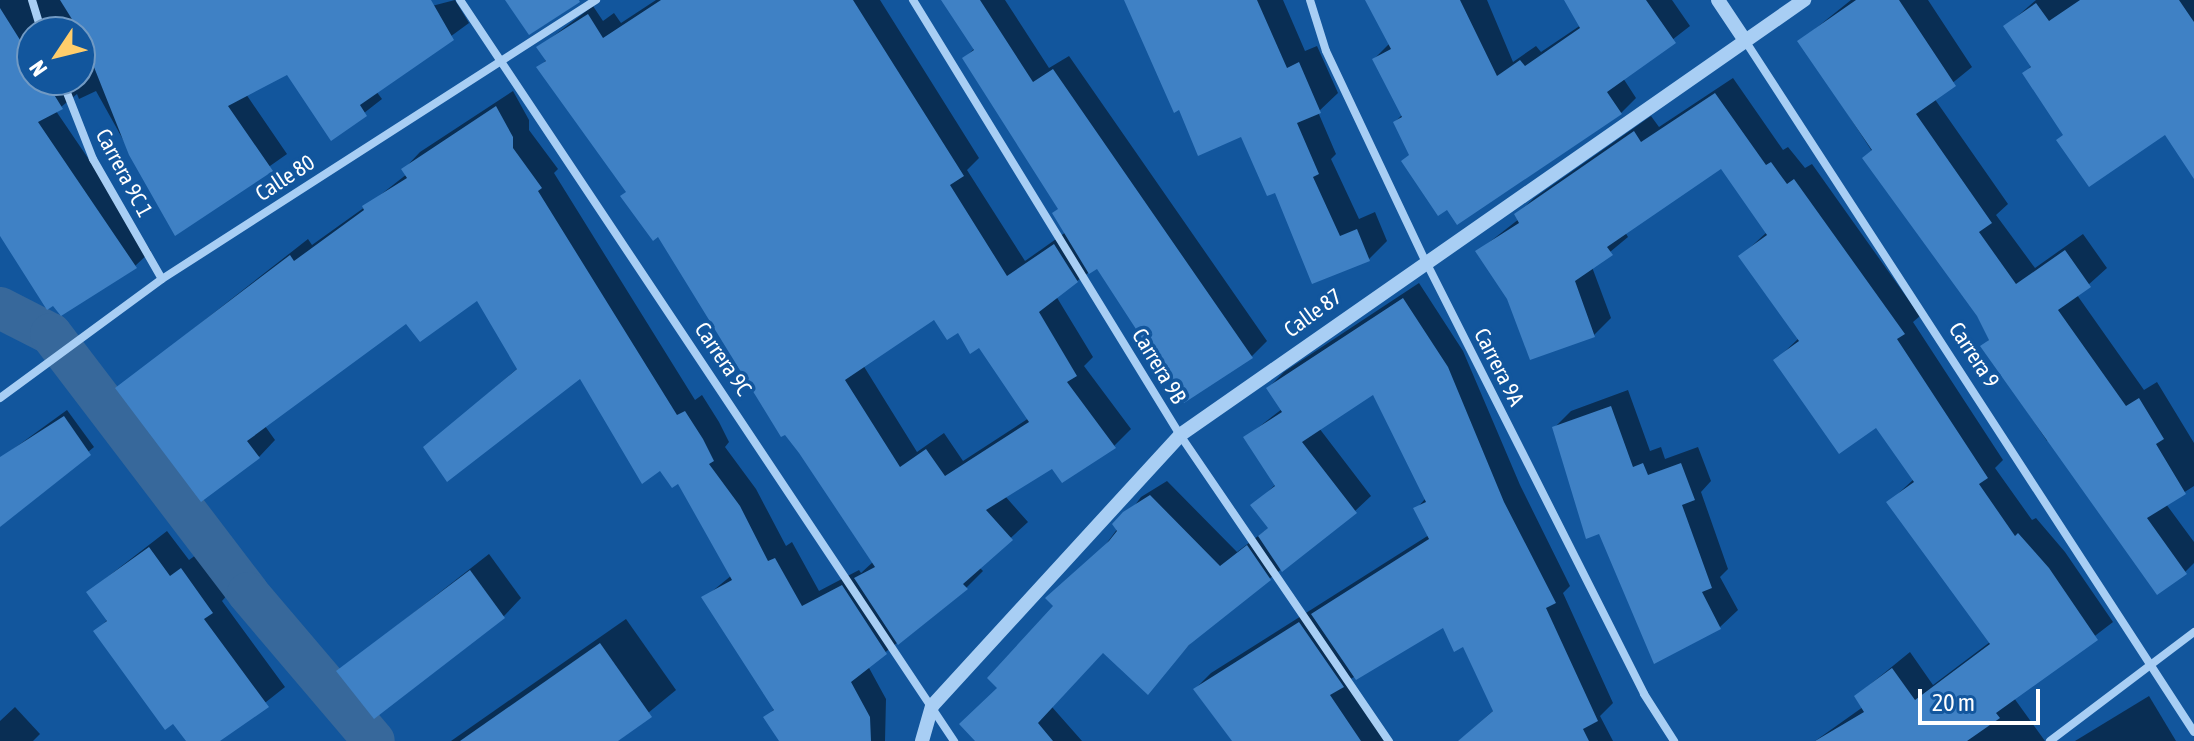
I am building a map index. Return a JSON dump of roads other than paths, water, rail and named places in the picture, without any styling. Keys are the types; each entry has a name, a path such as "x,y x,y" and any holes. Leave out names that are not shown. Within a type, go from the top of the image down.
{"street":[{"name":"Carrera 9C","path":"460,0 954,741"},
{"name":"Calle 80","path":"0,398 162,279 596,0"},
{"name":"Carrera 9B","path":"913,0 1180,435 1389,741"},
{"name":"Carrera 9A","path":"1310,0 1326,51 1425,260 1644,694 1674,741"},
{"name":"Carrera 9","path":"1718,0 2150,669 2194,732"},
{"name":"Calle 87","path":"922,741 932,706 1180,435 1425,260 1804,0"},
{"name":"Carrera 9C 1","path":"68,96 93,159 162,279"},
{"path":"2050,741 2150,669 2194,632"}],"waterway":[{"path":"0,308 51,334 248,593 374,741"}]}
